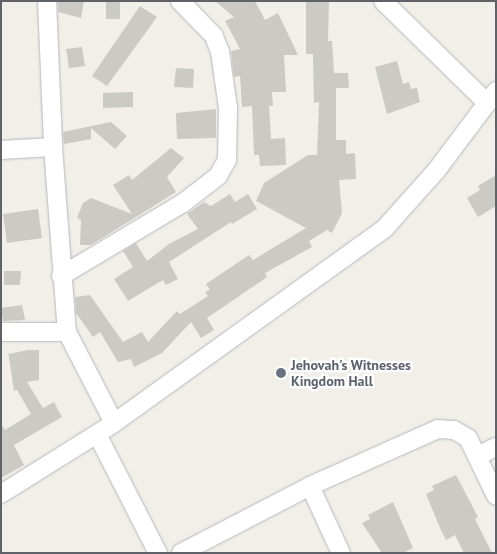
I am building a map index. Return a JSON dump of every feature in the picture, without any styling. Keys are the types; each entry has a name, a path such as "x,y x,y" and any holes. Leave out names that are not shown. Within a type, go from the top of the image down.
{"street":[{"path":"46,1 61,276 67,332 114,423"},
{"path":"61,276 183,203 218,176 227,160 228,108 220,52 214,36 180,1"},
{"path":"1,494 114,423 385,228 436,171 492,97 383,1"},
{"path":"1,150 53,147"},
{"path":"1,332 67,332"},
{"path":"181,553 310,486 438,429 454,430 468,438 496,496"},
{"path":"97,434 158,553"},
{"path":"478,456 496,447"},
{"path":"310,486 341,553"}],"building":[{"path":"58,1 84,1 81,18 58,12"},
{"path":"106,1 120,1 120,19 106,19"},
{"path":"215,1 255,1 265,20 278,13 298,55 284,55 286,92 272,92 273,106 269,106 271,139 285,138 286,165 260,166 259,155 254,155 252,106 242,107 240,76 234,77 231,51 240,49 225,21 234,17"},
{"path":"306,1 329,1 328,41 332,41 334,73 348,73 349,88 336,88 336,140 346,140 346,154 355,153 356,179 339,180 342,213 332,233 327,230 309,241 312,247 265,273 267,277 207,318 214,330 201,338 191,322 162,353 134,367 131,359 118,362 100,332 93,337 76,313 75,297 90,295 123,342 142,332 148,342 177,311 180,314 208,296 205,292 210,290 206,284 249,255 253,260 306,228 256,201 264,183 308,155 317,155 319,102 314,103 313,54 306,54"},
{"path":"140,6 157,17 107,86 92,76"},
{"path":"82,47 85,66 69,68 66,49"},
{"path":"397,61 403,84 409,82 411,89 417,88 420,102 387,114 375,67"},
{"path":"176,68 194,69 193,88 174,87"},
{"path":"133,92 133,107 103,108 103,93"},
{"path":"216,109 216,138 177,139 176,113"},
{"path":"111,122 127,136 115,149 91,128 91,139 64,144 63,132"},
{"path":"171,148 184,158 167,177 176,192 91,245 80,245 81,220 77,218 83,203 91,198 132,214 113,185 129,175 132,180"},
{"path":"496,175 496,206 478,217 467,198 480,190 478,186"},
{"path":"230,194 235,202 248,194 257,209 232,224 231,222 169,262 178,279 166,285 163,280 128,301 114,279 133,267 123,251 136,243 147,261 169,244 198,229 187,214 204,202 211,206"},
{"path":"38,209 42,238 7,243 3,214"},
{"path":"4,271 21,271 20,285 4,285"},
{"path":"22,305 25,320 3,321 1,308"},
{"path":"39,350 39,380 27,382 43,408 54,402 62,417 14,445 24,465 1,478 1,424 5,430 31,414 17,390 14,391 8,351 9,354"},
{"path":"456,475 478,517 475,519 492,553 464,553 455,535 446,540 440,528 426,494 434,490 432,486"},
{"path":"393,502 413,548 403,553 382,553 362,523 370,519 368,515"}],"place":[{"name":"Jehovah's Witnesses Kingdom Hall","path":"281,373"}]}
